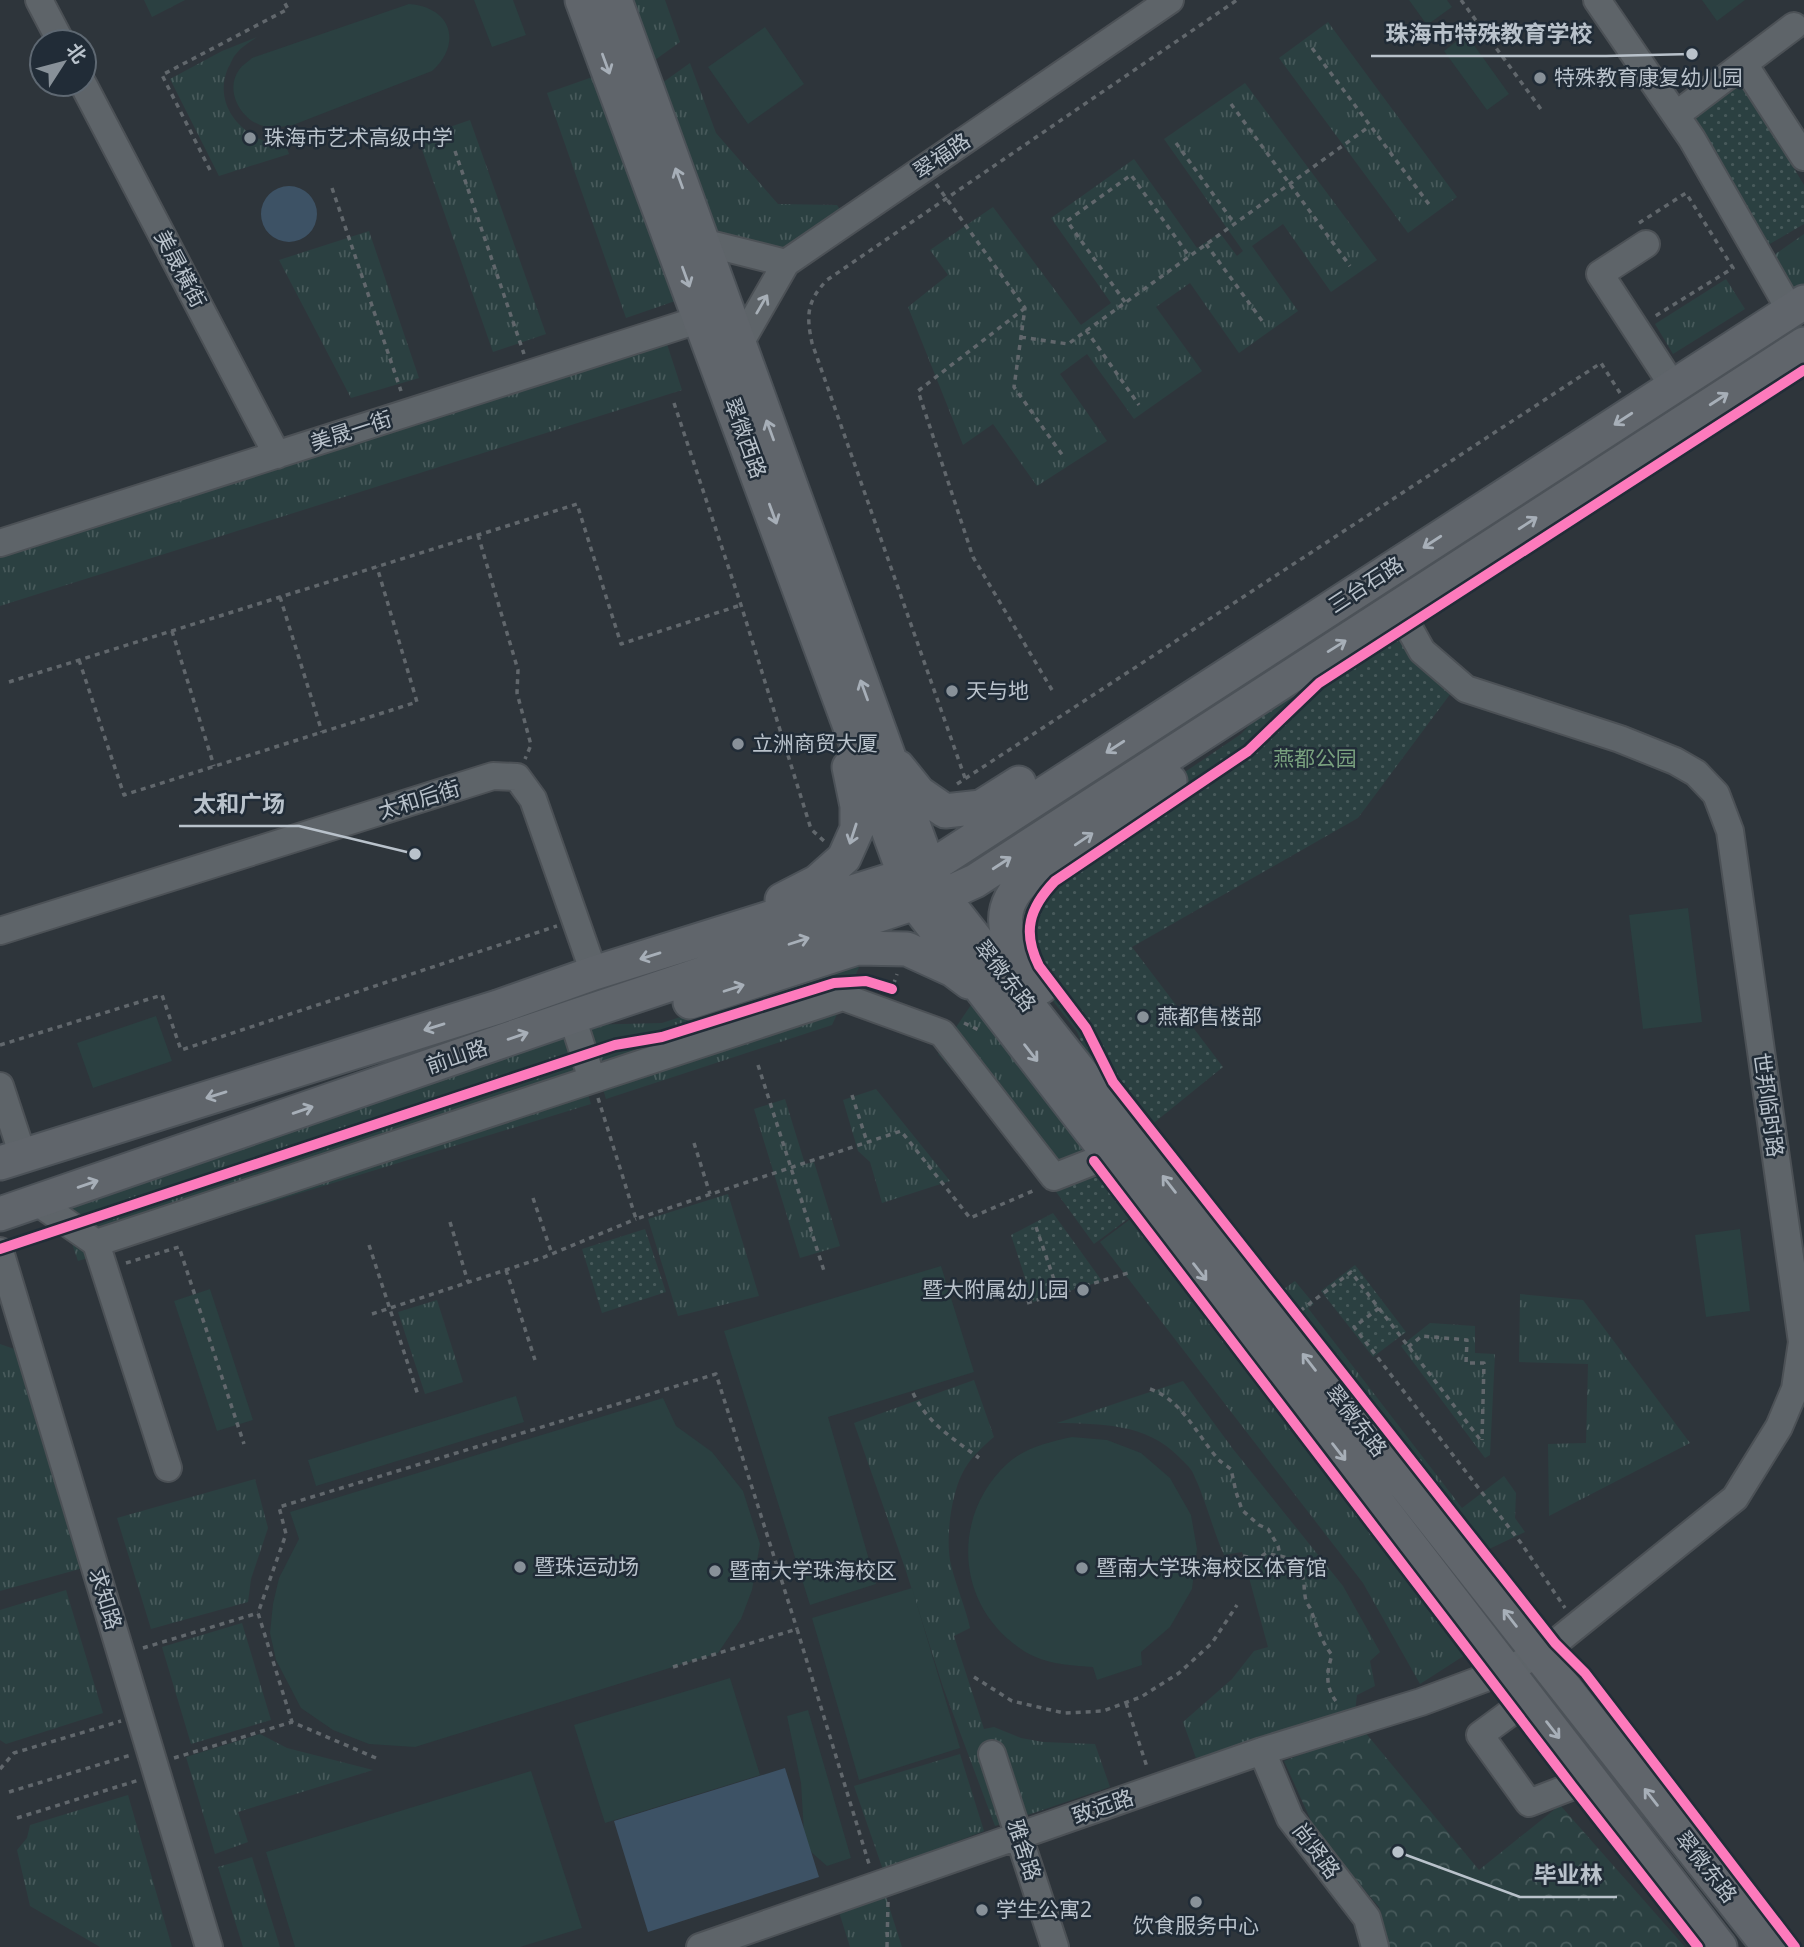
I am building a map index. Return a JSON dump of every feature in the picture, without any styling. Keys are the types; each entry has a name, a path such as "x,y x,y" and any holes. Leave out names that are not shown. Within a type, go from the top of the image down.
{"main road":[{"name":"翠微西路","path":"582,0 831,671 923,886"},
{"name":"翠微西路","path":"615,0 888,754 923,886"},
{"name":"三台石路","path":"923,886 1317,617 1797,306"},
{"name":"三台石路","path":"923,886 975,881 1804,344"},
{"path":"888,754 919,793 946,811 981,807 1188,675 1317,617"},
{"path":"1111,1110 1077,1032 1017,956 1007,934 1006,907 1017,889 1031,875 1241,734 1306,666"},
{"path":"715,936 817,882 844,858 857,830 857,806 831,671"},
{"name":"前山路","path":"11,1159 715,936 923,886"},
{"name":"前山路","path":"0,1214 572,1017 923,886"},
{"name":"翠微东路","path":"923,886 990,999 1720,1947"},
{"name":"翠微东路","path":"923,886 1111,1110 1769,1947"},
{"path":"572,1017 665,1010 857,948 906,949 953,970 990,999"}],"street":[{"path":"39,0 54,28"},
{"name":"翠福路","path":"786,263 1170,0"},
{"path":"1597,0 1692,139 1797,306"},
{"path":"1676,115 1794,26"},
{"path":"1744,64 1804,157"},
{"name":"美晟橫街","path":"90,98 277,455"},
{"path":"702,242 786,263 739,345"},
{"path":"1638,249 1600,274 1673,386"},
{"name":"美晟一街","path":"0,542 701,319"},
{"name":"世邦临时路","path":"1398,608 1422,651 1466,689 1620,739 1675,761 1696,774 1716,794 1730,831 1802,1342 1795,1388 1779,1427 1734,1498 1577,1626 1539,1654 1507,1670"},
{"name":"太和后街","path":"0,931 493,776 517,777"},
{"path":"517,777 533,799 594,973"},
{"path":"96,1243 843,997 942,1033 1054,1177 1110,1155"},
{"path":"572,1017 592,1079"},
{"path":"0,1086 11,1159"},
{"path":"37,1202 96,1243 168,1468"},
{"name":"求知路","path":"0,1251 209,1947"},
{"name":"致远路","path":"700,1947 1262,1751 1422,1702 1507,1670"},
{"path":"1529,1699 1480,1735 1529,1802 1591,1779"},
{"name":"尚贤路","path":"1262,1751 1290,1818 1367,1918 1375,1947"},
{"name":"雅舍路","path":"992,1754 1055,1947"}],"path":[{"path":"210,170 162,75 288,9 283,0"},
{"path":"966,778 817,356 808,325 809,307 816,292 827,279 1237,0"},
{"path":"1461,0 1543,112"},
{"path":"1312,48 1431,207"},
{"path":"1231,104 1350,266"},
{"path":"1021,337 1068,344 1370,126"},
{"path":"1176,142 1234,223"},
{"path":"455,151 531,374"},
{"path":"925,168 1025,308 1014,387 1063,456"},
{"path":"1125,302 1067,221 1131,175 1189,256"},
{"path":"332,188 408,413"},
{"path":"1635,328 1733,268 1686,193 1618,236 1638,249"},
{"path":"1206,244 1263,322"},
{"path":"1025,308 918,391 973,557 1052,690"},
{"path":"1086,330 1139,405"},
{"path":"946,811 949,789 1601,363 1633,412"},
{"path":"674,403 811,829 844,858"},
{"path":"9,682 577,504 621,644 741,605"},
{"path":"478,535 518,670 517,694 531,745 517,777"},
{"path":"79,660 124,795 418,702 377,567"},
{"path":"280,597 322,732"},
{"path":"172,631 214,766"},
{"path":"0,1045 162,995 181,1050 575,920"},
{"path":"879,984 892,989"},
{"path":"758,1065 825,1273"},
{"path":"592,1079 636,1219"},
{"path":"852,1095 867,1142"},
{"path":"372,1314 552,1254 636,1219 901,1131 970,1218 1032,1192 1054,1177"},
{"path":"694,1143 710,1194"},
{"path":"533,1198 552,1254"},
{"path":"450,1222 468,1282"},
{"path":"1036,1227 1059,1293"},
{"path":"369,1245 418,1395"},
{"path":"104,1270 179,1247 244,1444"},
{"path":"506,1270 535,1360"},
{"path":"1296,1314 1351,1272 1408,1347 1417,1357 1482,1443 1484,1363 1466,1363 1467,1340 1422,1336 1408,1347"},
{"path":"1027,1303 1128,1273"},
{"path":"1288,1304 1305,1325"},
{"path":"1379,1308 1354,1327 1521,1543 1577,1626"},
{"path":"292,1722 258,1612 286,1534 279,1507 716,1374 888,1906 887,1947"},
{"path":"1150,1389 1172,1401 1217,1458 1231,1469 1242,1510 1268,1529 1280,1555"},
{"path":"913,1393 918,1404 939,1428 979,1458"},
{"path":"1243,1556 1258,1559 1266,1553 1280,1555 1293,1562 1302,1574 1307,1603 1319,1635 1332,1655 1328,1681 1330,1694 1341,1707 1360,1721"},
{"path":"974,1677 1012,1701 1063,1713 1103,1711 1141,1697 1179,1673 1212,1643 1237,1605"},
{"path":"121,1655 258,1612"},
{"path":"673,1667 797,1629"},
{"path":"1126,1703 1155,1789"},
{"path":"0,1769 14,1753 139,1715"},
{"path":"9,1792 154,1763 292,1722 376,1758"},
{"path":"17,1818 154,1763"}],"green space":[{"path":"144,0 185,0 152,17"},
{"path":"474,0 513,0 526,35 492,47"},
{"path":"625,0 665,0 680,42 648,65"},
{"path":"1409,0 1447,0 1452,7 1427,25"},
{"path":"1702,0 1745,0 1717,21"},
{"path":"409,4 435,12 448,28 447,49 432,71 293,125 260,125 240,109 233,85 240,68 252,58"},
{"path":"1328,22 1457,197 1408,233 1279,58"},
{"path":"765,27 804,84 748,124 708,67"},
{"path":"1466,34 1509,94 1487,110 1444,51"},
{"path":"257,37 233,57 224,83 224,97 236,121 246,131 258,138 286,146 289,154 219,176 170,79 222,51"},
{"path":"690,63 716,133 778,204 837,205 843,214 782,252 711,235 655,88"},
{"path":"601,74 681,299 626,318 547,93"},
{"path":"1742,81 1804,185 1804,224 1768,245 1689,112"},
{"path":"1245,83 1377,260 1331,292 1283,224 1252,246 1298,311 1239,353 1190,283 1156,307 1202,371 1134,419 1087,354 1060,374 1107,441 1037,486 993,424 963,445 908,307 948,275 930,250 993,207 1081,325 1111,303 1051,218 1134,159 1197,248 1220,233 1237,256 1243,251 1164,139"},
{"path":"470,120 546,334 493,352 418,138"},
{"path":"369,231 419,378 351,398 279,260"},
{"path":"1804,234 1804,289 1795,295 1774,255"},
{"path":"1726,279 1745,309 1673,354 1655,324"},
{"path":"666,341 682,390 0,606 0,556"},
{"name":"燕都公园","path":"1398,609 1451,693 1358,818 1132,947 1223,1067 1134,1139 1111,1110 1077,1032 1018,956 1017,889 1031,876 1241,734 1306,666"},
{"path":"1688,908 1702,1022 1643,1029 1629,915"},
{"path":"864,957 832,1025 606,1099 583,1025 662,1023"},
{"path":"977,996 1101,1154 1048,1180 938,1054"},
{"path":"156,1016 172,1061 93,1088 77,1043"},
{"path":"567,1025 591,1104 78,1261 57,1200"},
{"path":"876,1089 950,1181 882,1203 870,1162 858,1151 843,1100"},
{"path":"785,1099 805,1164 814,1162 840,1246 800,1258 754,1109"},
{"path":"1106,1151 1148,1204 1094,1244 1054,1189"},
{"path":"728,1194 759,1296 678,1316 648,1219"},
{"path":"1141,1211 1476,1648 1420,1684 1363,1583 1100,1242"},
{"path":"1053,1213 1102,1281 1033,1302 1011,1235"},
{"path":"645,1229 666,1292 602,1313 582,1249"},
{"path":"1740,1229 1750,1311 1706,1317 1695,1235"},
{"path":"1355,1265 1406,1332 1373,1357 1321,1291"},
{"path":"941,1266 974,1372 828,1417 876,1584 810,1605 724,1331"},
{"path":"1295,1281 1314,1304 1308,1308 1462,1508 1504,1476 1516,1493 1515,1518 1525,1532 1468,1559 1267,1301"},
{"path":"210,1289 253,1420 217,1431 174,1301"},
{"path":"1520,1294 1583,1300 1690,1443 1549,1516 1548,1444 1586,1443 1588,1364 1519,1362"},
{"path":"437,1300 463,1382 425,1394 398,1312"},
{"path":"1430,1323 1475,1326 1475,1353 1495,1354 1490,1455 1485,1458 1401,1346"},
{"path":"0,1344 20,1351 87,1567 0,1591"},
{"path":"974,1380 994,1437 972,1458 958,1483 952,1506 949,1555 970,1628 954,1636 984,1729 994,1727 1021,1738 1043,1742 1095,1744 1110,1787 995,1826 943,1687 854,1423"},
{"path":"1183,1381 1233,1449 1343,1586 1380,1652 1370,1661 1375,1686 1357,1695 1355,1712 1198,1764 1183,1722 1232,1679 1254,1651 1268,1647 1242,1552 1224,1555 1193,1473 1166,1446 1152,1437 1122,1428 1057,1423"},
{"path":"516,1396 524,1422 316,1486 308,1460"},
{"name":"暨珠运动场","path":"663,1398 676,1426 712,1452 743,1491 760,1544 752,1590 741,1619 718,1653 415,1747 369,1744 333,1730 301,1708 276,1660 270,1633 279,1578 299,1539 290,1512"},
{"name":"暨南大学珠海校区体育馆","path":"1072,1437 1107,1440 1141,1453 1170,1478 1191,1515 1197,1549 1192,1589 1170,1627 1141,1652 1142,1665 1097,1680 1093,1667 1038,1658 1021,1649 999,1631 983,1609 973,1585 968,1559 970,1533 977,1508 989,1484 1008,1463 1023,1453"},
{"path":"255,1479 268,1528 251,1579 248,1602 151,1629 117,1518"},
{"path":"912,1588 960,1748 859,1780 812,1618"},
{"path":"66,1590 103,1713 6,1744 0,1740 0,1610"},
{"path":"242,1623 271,1720 191,1744 162,1647"},
{"path":"730,1678 760,1775 605,1823 574,1725"},
{"path":"808,1710 851,1858 827,1866 810,1851 804,1833 801,1783 787,1716"},
{"path":"1364,1731 1479,1870 1560,1805 1685,1947 1390,1947 1379,1907 1317,1834 1284,1761"},
{"path":"260,1734 287,1748 373,1770 238,1812 248,1842 215,1854 186,1757"},
{"path":"960,1754 984,1831 883,1870 854,1786"},
{"path":"531,1771 582,1928 520,1947 295,1947 266,1852"},
{"path":"128,1795 172,1947 100,1947 30,1906 17,1850 27,1838 30,1825"},
{"path":"252,1857 280,1947 243,1947 218,1867"},
{"path":"886,1897 902,1947 850,1947 839,1912"}],"water":[{"path":"289,186 300,188 309,194 315,203 315,225 309,234 300,240 289,242 278,240 269,234 263,225 261,214 263,203 269,194 278,188"},
{"path":"785,1768 819,1877 648,1932 614,1821"}],"cycle path":[{"path":"1795,1947 1585,1673 1555,1643 1113,1082 1086,1028 1039,966 1030,931 1034,911 1055,881 1248,751 1319,683 1804,370"},
{"path":"0,1249 615,1045 662,1037 834,983 866,981 892,989"},
{"path":"1094,1161 1698,1947"}],"place":[{"name":"珠海市特殊教育学校","path":"1692,54"},
{"name":"特殊教育康复幼儿园","path":"1540,78"},
{"name":"珠海市艺术高级中学","path":"250,138"},
{"name":"天与地","path":"952,691"},
{"name":"立洲商贸大厦","path":"738,744"},
{"name":"太和广场","path":"415,854"},
{"name":"燕都售楼部","path":"1143,1017"},
{"name":"暨大附属幼儿园","path":"1083,1290"},
{"name":"暨珠运动场","path":"520,1567"},
{"name":"暨南大学珠海校区体育馆","path":"1082,1568"},
{"name":"暨南大学珠海校区","path":"715,1571"},
{"name":"毕业林","path":"1398,1852"},
{"name":"饮食服务中心","path":"1196,1902"},
{"name":"学生公寓2","path":"982,1910"}]}
